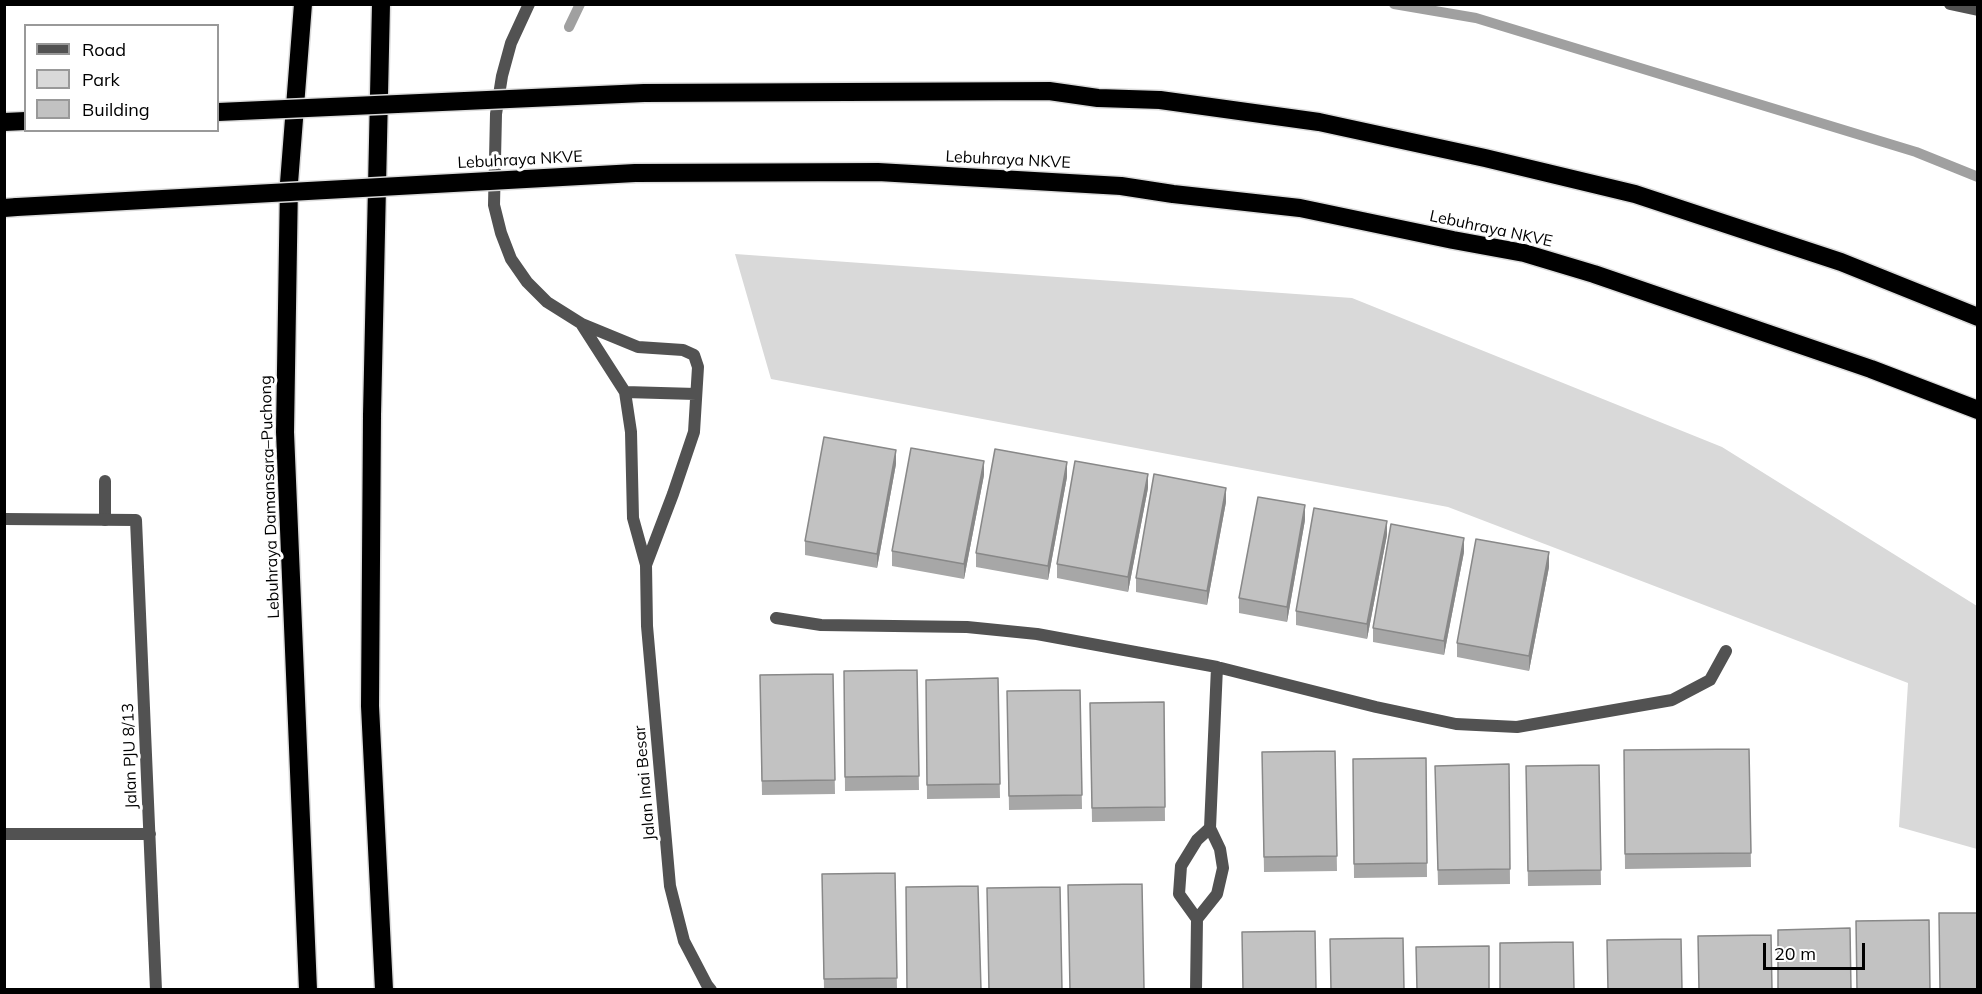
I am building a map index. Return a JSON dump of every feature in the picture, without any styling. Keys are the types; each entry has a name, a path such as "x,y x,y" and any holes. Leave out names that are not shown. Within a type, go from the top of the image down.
{"highway":[{"name":"Lebuhraya Damansara–Puchong","path":"303,4 289,183 285,432 308,990"},
{"path":"381,4 372,404 370,706 384,990"},
{"path":"219,112 644,93 1048,92 1098,98 1160,100 1319,122 1474,155 1635,194 1841,262 1977,317"},
{"path":"4,122 24,121"},
{"name":"Lebuhraya NKVE","path":"11,207 635,173 878,172 1121,186 1300,208 1524,253 1594,274 1871,369 1977,410"}],"street":[{"path":"529,4 512,43 499,95 494,139 494,205 512,259 527,282 547,302 582,324 639,347 684,350 694,356 698,367 694,432 646,565"},
{"path":"1950,4 1977,10"},
{"path":"582,324 625,392 631,432 633,518 646,565"},
{"path":"625,392 696,394"},
{"path":"4,519 105,520 105,481"},
{"name":"Jalan PJU 8/13","path":"105,520 136,520 156,990"},
{"name":"Jalan Inai Besar","path":"646,565 647,626 670,886 684,941 711,990"},
{"path":"776,618 821,625 967,627 1037,634 1217,667 1376,707 1456,724 1517,727 1672,700 1710,680 1726,651"},
{"path":"1197,919 1217,894 1223,868 1220,849 1210,828 1217,667"},
{"path":"1196,990 1197,919 1179,894 1181,866 1197,840 1210,828"},
{"path":"4,834 150,834"}],"green space":[{"path":"735,254 1352,298 1722,447 1977,606 1977,849 1899,827 1908,683 1448,507 771,379"}],"building":[{"path":"824,437 896,450 877,554 805,541"},
{"path":"911,448 984,461 964,564 892,551"},
{"path":"995,449 1067,462 1048,566 976,553"},
{"path":"1075,461 1148,474 1128,577 1057,564"},
{"path":"1154,474 1226,488 1207,591 1136,578"},
{"path":"1258,497 1305,505 1287,607 1239,598"},
{"path":"1314,508 1387,521 1367,624 1296,611"},
{"path":"1391,524 1464,538 1444,641 1373,628"},
{"path":"1476,539 1549,552 1529,656 1457,643"},
{"path":"917,670 919,776 845,777 844,671"},
{"path":"833,674 835,780 762,781 760,675"},
{"path":"998,678 1000,784 927,785 926,680"},
{"path":"1080,690 1082,795 1009,796 1007,691"},
{"path":"1164,702 1165,807 1092,808 1090,703"},
{"path":"1749,749 1751,853 1625,854 1624,750"},
{"path":"1335,751 1337,856 1264,857 1262,752"},
{"path":"1426,758 1427,863 1354,864 1353,759"},
{"path":"1509,764 1510,869 1438,870 1435,766"},
{"path":"1599,765 1601,870 1528,871 1526,766"},
{"path":"895,873 897,978 824,979 822,874"},
{"path":"1142,884 1144,989 1070,990 1068,885"},
{"path":"978,886 981,990 907,990 906,887"},
{"path":"1060,887 1062,990 989,990 987,888"},
{"path":"1939,913 1977,913 1977,990 1940,990"},
{"path":"1929,920 1930,990 1857,990 1856,921"},
{"path":"1850,928 1851,990 1778,990 1778,930"},
{"path":"1315,931 1316,990 1243,990 1242,932"},
{"path":"1771,935 1772,990 1699,990 1698,936"},
{"path":"1403,938 1404,990 1331,990 1330,939"},
{"path":"1681,939 1682,990 1608,990 1607,940"},
{"path":"1573,942 1574,990 1500,990 1500,943"},
{"path":"1489,946 1489,990 1417,990 1416,947"}],"waterway":[{"path":"569,27 580,4"},
{"path":"1394,4 1476,18 1916,152 1978,177"}]}
